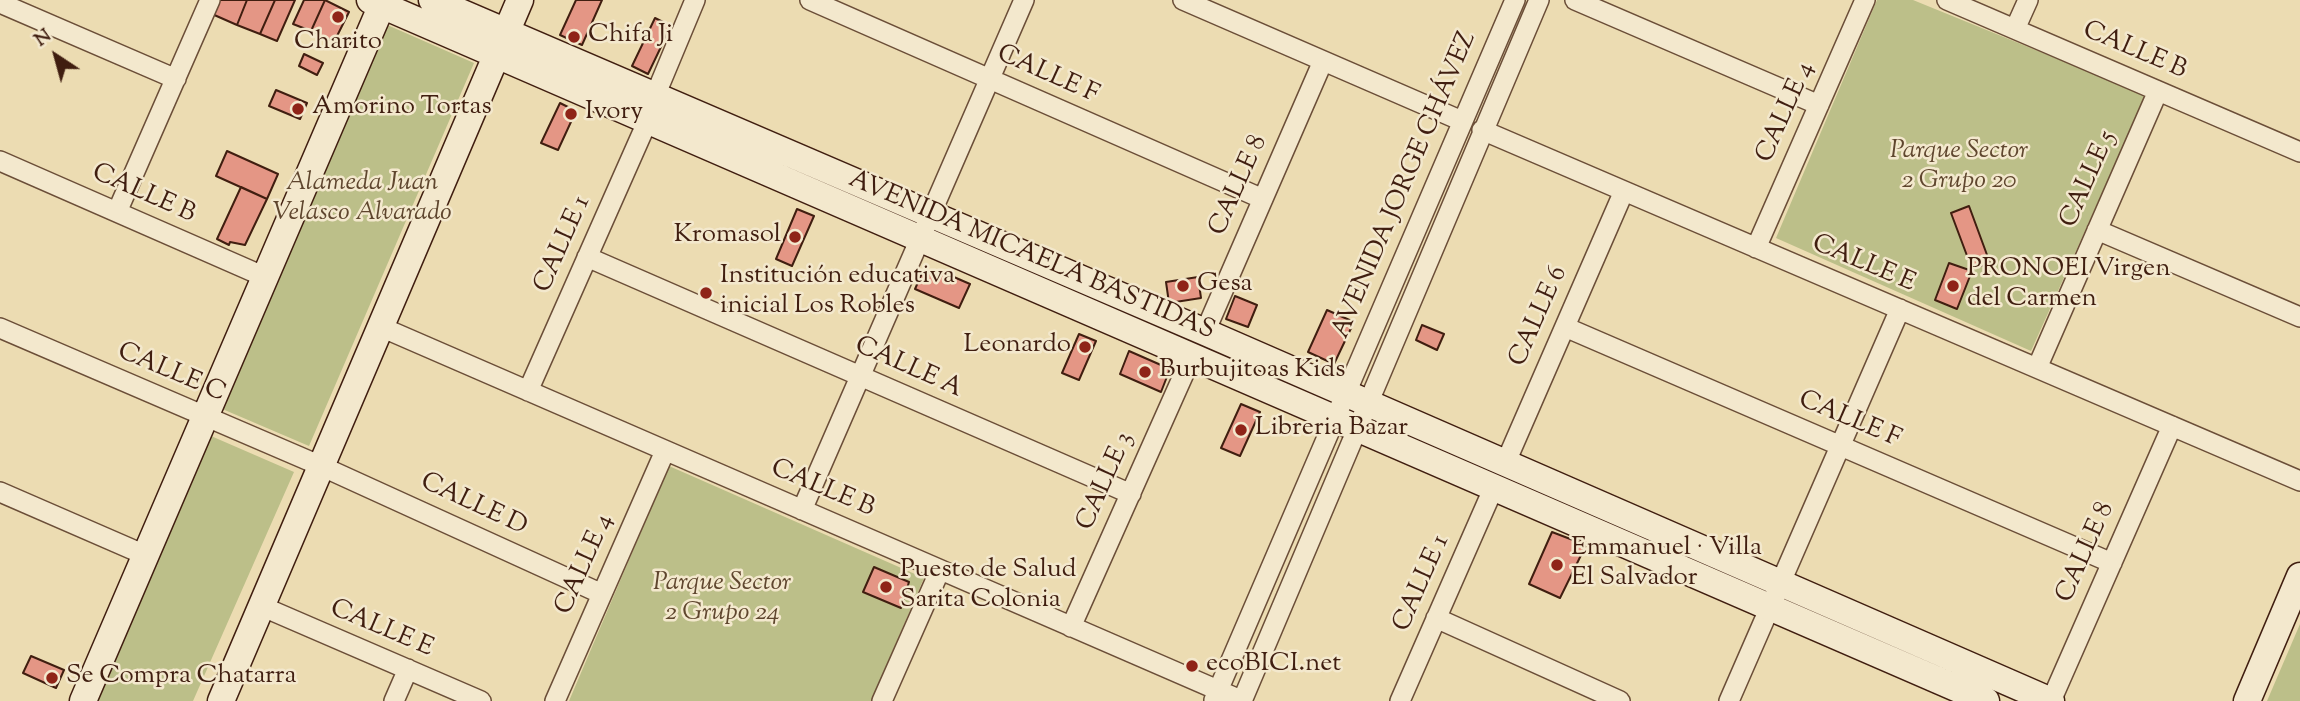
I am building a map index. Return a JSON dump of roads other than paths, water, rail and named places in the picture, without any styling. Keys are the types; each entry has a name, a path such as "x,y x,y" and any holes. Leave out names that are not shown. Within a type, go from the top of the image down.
{"street":[{"path":"117,212 210,0"},
{"name":"AVENIDA MICAELA BASTIDAS","path":"432,0 501,43"},
{"path":"221,701 520,0"},
{"path":"652,108 695,0"},
{"name":"CALLE F","path":"810,0 1263,200"},
{"path":"802,510 1024,0"},
{"path":"1185,0 1462,121"},
{"name":"AVENIDA JORGE CHÁVEZ","path":"1242,701 1462,121 1515,0"},
{"name":"AVENIDA JORGE CHÁVEZ","path":"1215,696 1482,130 1539,0"},
{"path":"1575,0 1819,105"},
{"name":"CALLE 4","path":"1756,248 1865,0"},
{"name":"CALLE B","path":"1947,0 2158,91 2297,144"},
{"path":"2015,29 2028,0"},
{"path":"83,701 265,277 378,2"},
{"name":"AVENIDA MICAELA BASTIDAS","path":"378,2 501,43 652,108 932,214 1205,331 1351,410 1499,476 1775,595 2051,701"},
{"path":"0,3 176,79"},
{"name":"CALLE 8","path":"1205,331 1323,61"},
{"name":"CALLE 5","path":"2037,368 2158,91"},
{"name":"AVENIDA MICAELA BASTIDAS","path":"652,108 921,239 1191,358 1351,410"},
{"name":"CALLE 1","path":"528,391 652,108"},
{"name":"CALLE E","path":"1482,130 2300,481"},
{"name":"CALLE B","path":"0,161 265,277"},
{"name":"CALLE 6","path":"1499,476 1624,191"},
{"path":"2097,230 2300,317"},
{"name":"CALLE A","path":"587,257 1131,494"},
{"path":"1729,701 1900,309"},
{"name":"CALLE B","path":"381,327 1071,627 1215,696 1242,701"},
{"name":"CALLE F","path":"1564,327 2112,562"},
{"name":"CALLE C","path":"0,328 321,466"},
{"name":"CALLE 3","path":"1071,627 1191,358"},
{"name":"CALLE 8","path":"2051,701 2172,426"},
{"name":"CALLE 4","path":"555,701 665,451"},
{"name":"CALLE D","path":"321,466 602,594"},
{"name":"CALLE 1","path":"1400,701 1499,476"},
{"path":"0,492 145,555"},
{"path":"882,701 940,570"},
{"path":"2248,701 2300,576"},
{"name":"AVENIDA MICAELA BASTIDAS","path":"1775,595 1986,701"},
{"name":"CALLE E","path":"261,606 481,701"},
{"path":"1436,618 1620,701"},
{"path":"394,701 408,669"}],"place":[{"name":"Charito","path":"338,17"},
{"name":"Chifa Ji","path":"574,37"},
{"name":"Amorino Tortas","path":"298,109"},
{"name":"Ivory","path":"571,114"},
{"name":"Kromasol","path":"795,237"},
{"name":"Gesa","path":"1183,286"},
{"name":"PRONOEI Virgen del Carmen","path":"1953,286"},
{"name":"Institución educativa inicial Los Robles","path":"706,293"},
{"name":"Leonardo","path":"1085,347"},
{"name":"Burbujitoas Kids","path":"1145,372"},
{"name":"Libreria Bazar","path":"1241,430"},
{"name":"Emmanuel · Villa El Salvador","path":"1557,565"},
{"name":"Puesto de Salud Sarita Colonia","path":"886,587"},
{"name":"ecoBICI.net","path":"1192,666"},
{"name":"Se Compra Chatarra","path":"52,678"}],"park label":[{"name":"Parque Sector 2 Grupo 20","path":"1959,168"},
{"name":"Alameda Juan Velasco Alvarado","path":"362,200"},
{"name":"Parque Sector 2 Grupo 24","path":"722,600"}]}
